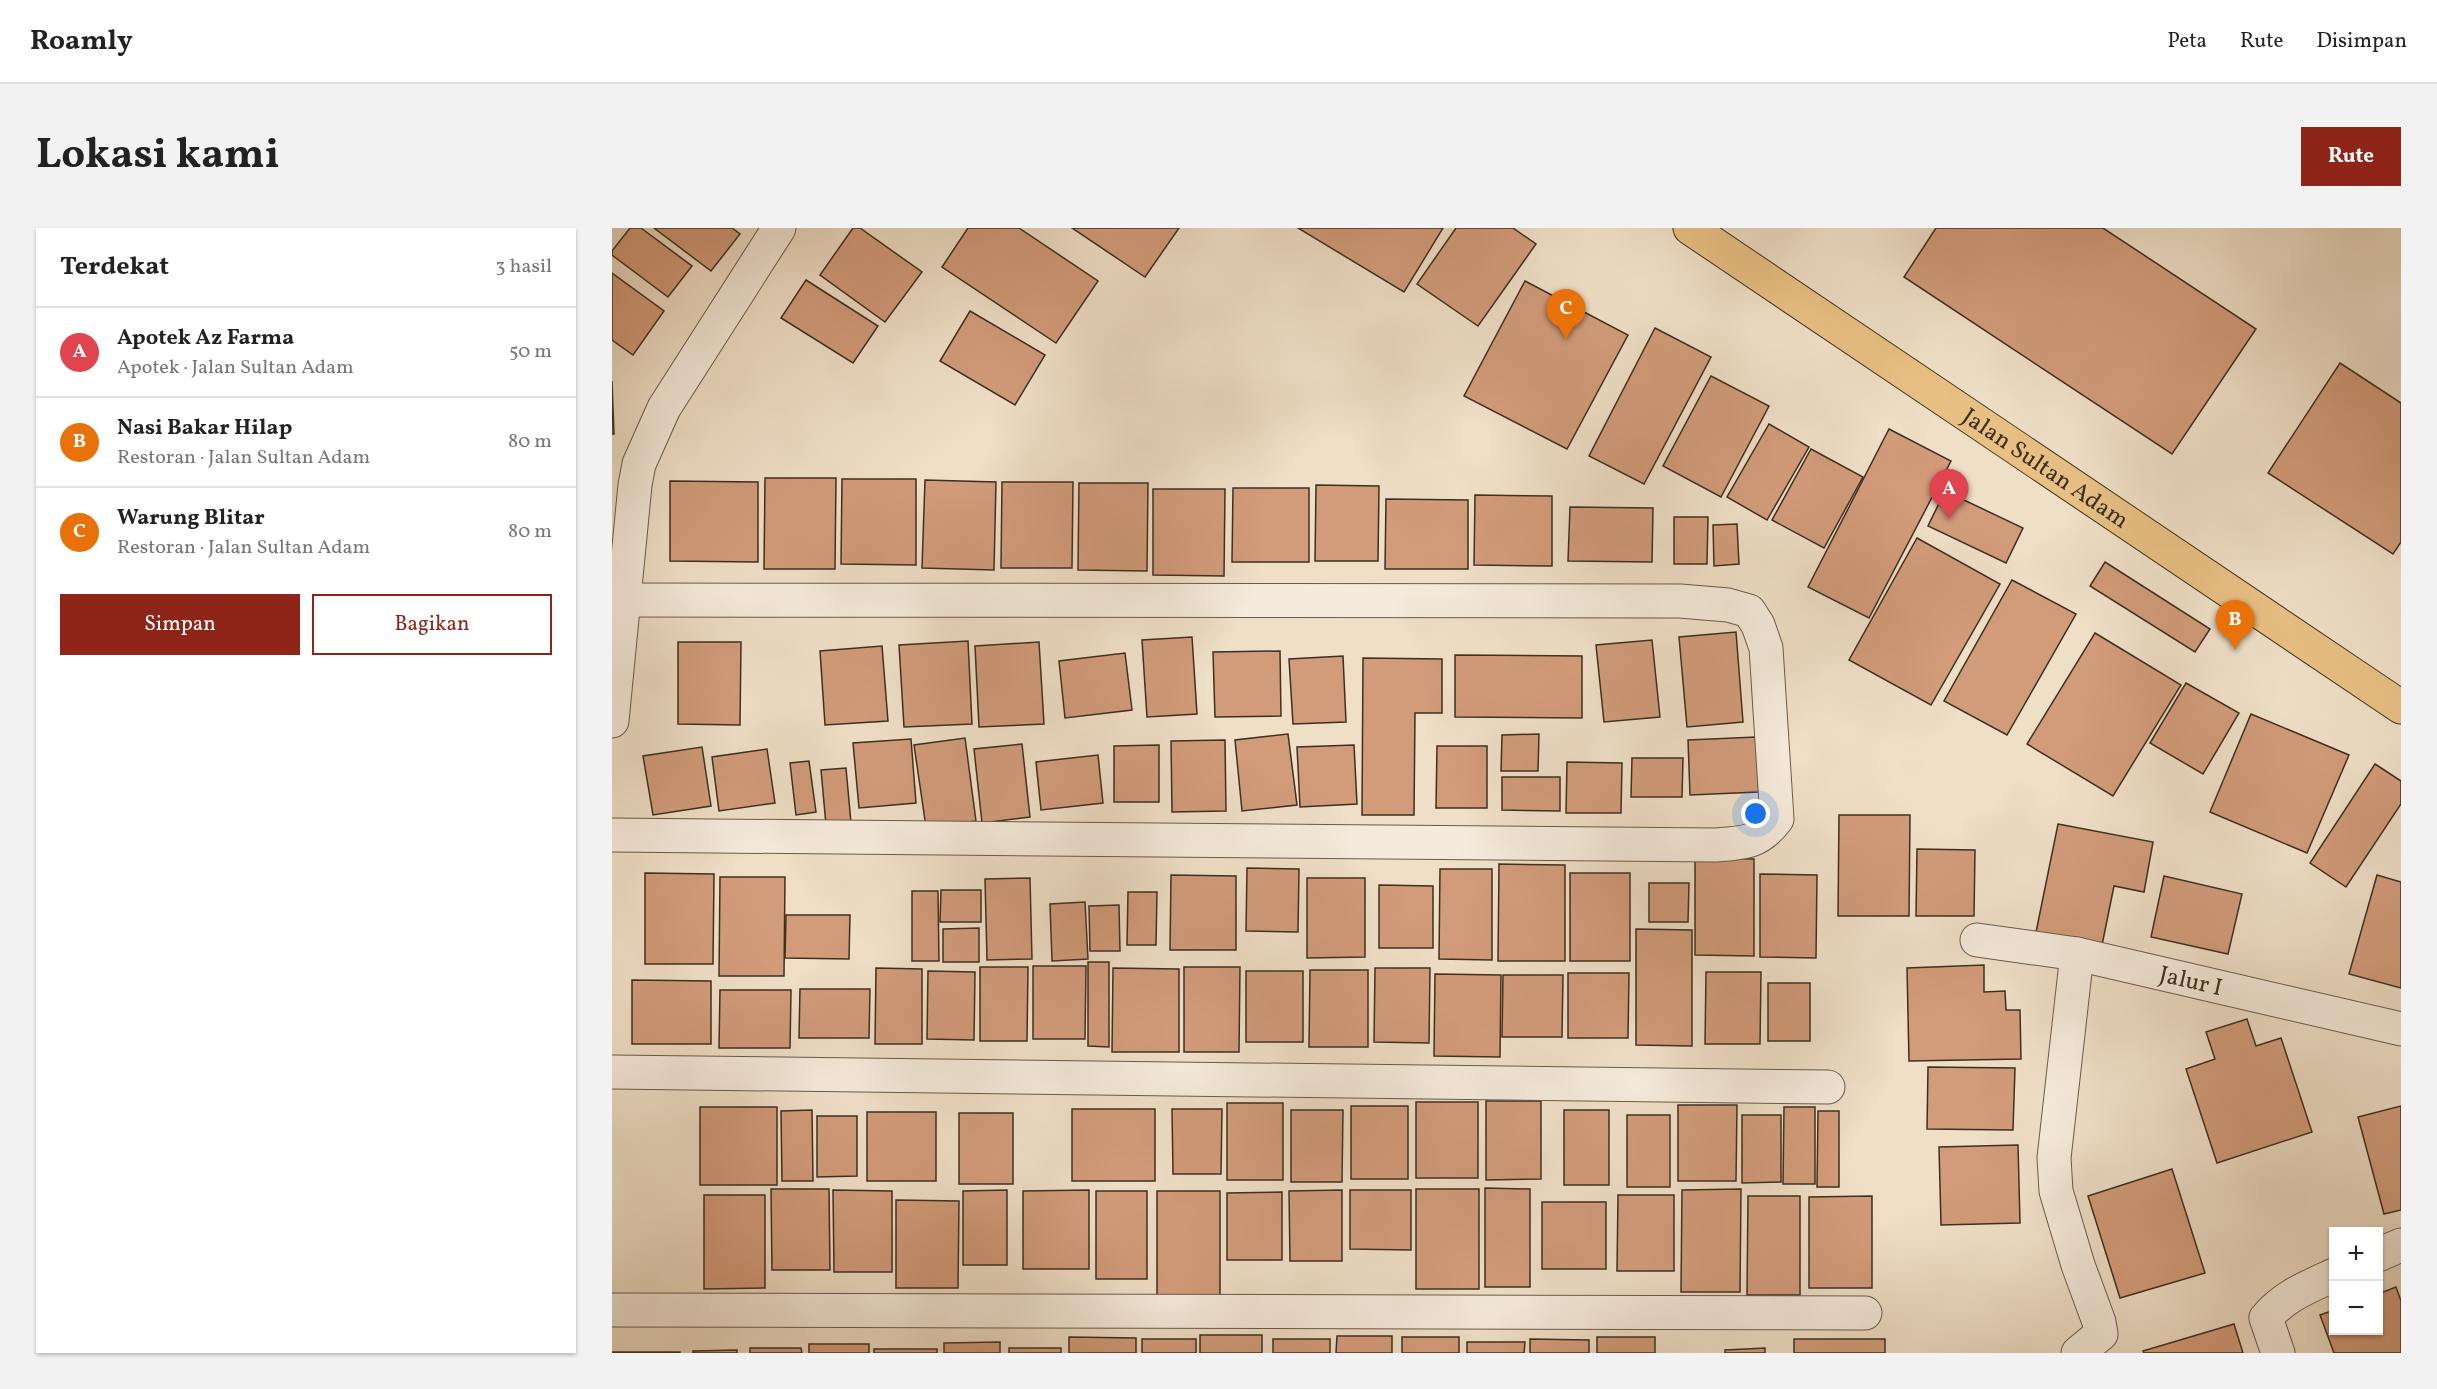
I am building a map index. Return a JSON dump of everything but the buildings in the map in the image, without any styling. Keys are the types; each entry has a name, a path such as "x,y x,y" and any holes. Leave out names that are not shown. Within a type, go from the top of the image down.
{"main road":[{"name":"Jalan Sultan Adam","path":"1690,228 2401,707"}],"street":[{"path":"612,718 623,600 623,484 639,464 664,408 779,228"},
{"path":"612,835 1715,845 1747,843 1767,832 1777,819 1766,648 1758,625 1749,611 1728,605 1680,601 623,600"},
{"name":"Jalur I","path":"1977,940 2077,954 2401,1029"},
{"path":"2077,954 2054,1158 2056,1191 2101,1334 2078,1353"},
{"path":"612,1072 1828,1087"},
{"path":"2383,1253 2401,1245"},
{"path":"2278,1353 2266,1318 2276,1306 2297,1292 2329,1277"},
{"path":"612,1310 1865,1312"}],"place":[{"name":"Warung Blitar","path":"1566,339"},
{"name":"Apotek Az Farma","path":"1949,519"},
{"name":"Nasi Bakar Hilap","path":"2235,650"}]}
